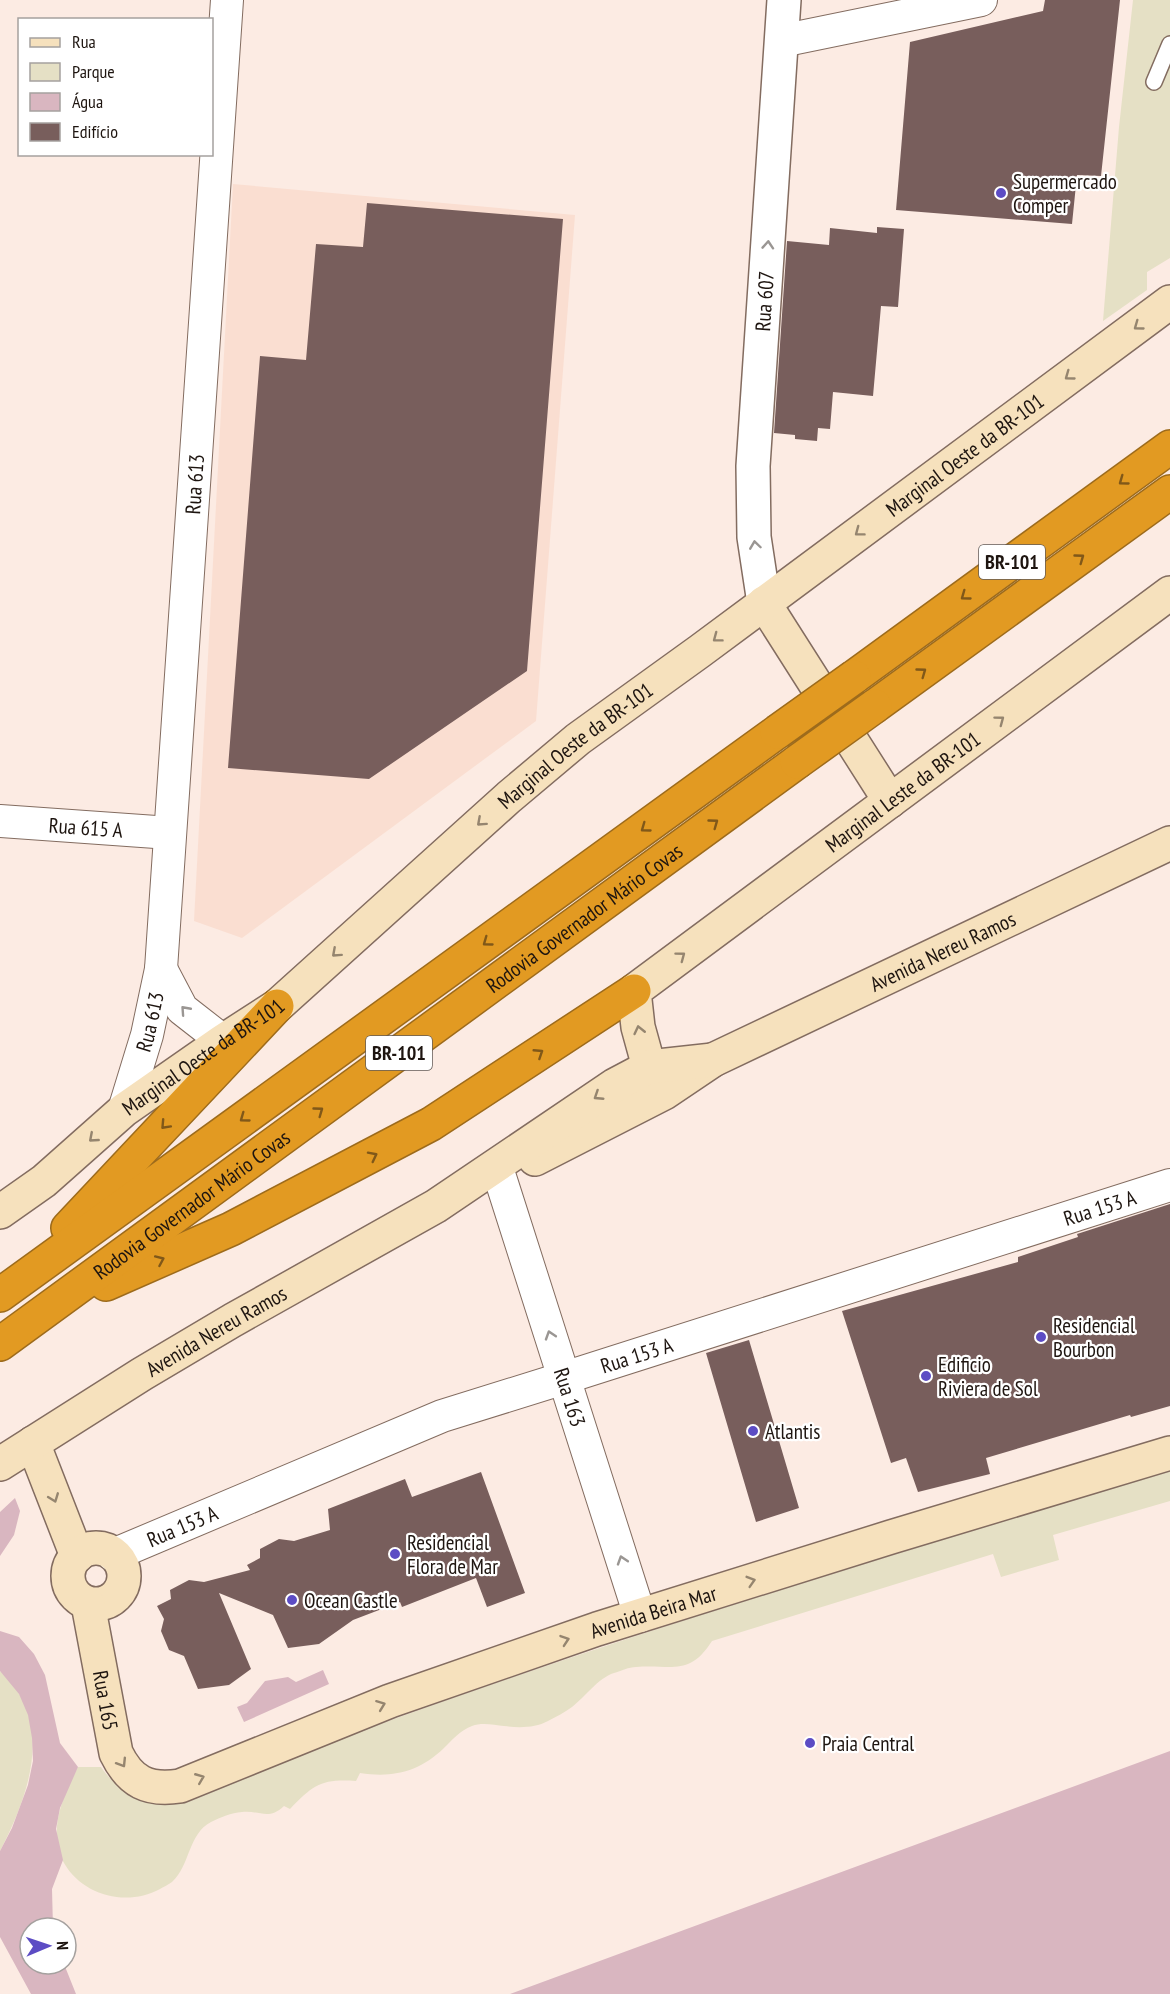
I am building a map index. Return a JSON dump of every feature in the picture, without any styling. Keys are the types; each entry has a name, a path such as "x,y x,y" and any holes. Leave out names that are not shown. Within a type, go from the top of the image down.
{"highway":[{"name":"Rodovia Governador Mário Covas","path":"7,1290 1170,447"},
{"name":"Rodovia Governador Mário Covas","path":"0,1344 1170,492"},
{"path":"49,1309 231,1228 379,1153 431,1124 634,991"},
{"path":"7,1290 277,1006"}],"main road":[{"name":"Marginal Oeste da BR-101","path":"0,1212 44,1181 124,1110 277,1006 509,797 578,739 1170,302"},
{"name":"Marginal Leste da BR-101","path":"634,991 1170,593"},
{"path":"764,603 890,801"},
{"name":"Avenida Nereu Ramos","path":"436,1206 616,1119 664,1093 713,1060 1170,843"},
{"path":"616,1119 647,1081 649,1067 638,1027 634,991"},
{"name":"Avenida Nereu Ramos","path":"0,1464 142,1374 223,1326 436,1206 592,1100 649,1067 713,1060"},
{"path":"33,1443 77,1556"},
{"name":"Avenida Beira Mar","path":"144,1785 164,1788 180,1786 390,1701 640,1616 1170,1453"},
{"path":"96,1548 113,1555 123,1572 123,1583 118,1593 110,1600 100,1604 88,1604 78,1598 70,1588 68,1577 70,1565 77,1556 96,1548"},
{"name":"Rua 165","path":"88,1604 116,1753 123,1767 144,1785"}],"street":[{"name":"Rua 613","path":"124,1110 147,1035 160,969 227,0"},
{"name":"Rua 607","path":"764,603 754,537 753,475 784,0"},
{"path":"782,41 981,0"},
{"name":"Rua 615 A","path":"0,821 170,833"},
{"name":"Rua 613","path":"160,969 182,1009 223,1041"},
{"name":"Rua 163","path":"500,1177 640,1616"},
{"name":"Rua 153 A","path":"113,1555 442,1416 1170,1185"}],"lane":[{"path":"1154,82 1170,44"}],"shaded area":[{"path":"233,184 575,215 536,721 242,938 194,921"}],"green space":[{"path":"1133,0 1170,0 1170,258 1147,272 1147,290 1103,321 1119,127"},
{"path":"1170,1469 1170,1501 1053,1535 1059,1560 1001,1577 993,1554 712,1641 704,1652 687,1664 670,1667 633,1667 608,1675 572,1707 548,1721 527,1727 484,1724 472,1726 460,1733 435,1756 415,1768 384,1775 360,1773 356,1781 327,1782 312,1789 290,1809 284,1806 268,1814 242,1812 219,1818 203,1827 193,1842 182,1868 172,1882 147,1894 120,1897 94,1890 82,1884 72,1874 59,1851 57,1826 59,1814 67,1789 78,1767 101,1767 119,1786 142,1798 167,1803 193,1800 356,1733 478,1689 774,1592"},
{"path":"0,1671 17,1691 28,1712 32,1735 32,1759 28,1783 20,1806 0,1851"}],"water":[{"path":"15,1498 20,1511 14,1535 0,1556 0,1512"},
{"path":"0,1631 19,1637 34,1654 45,1675 60,1743 78,1767 60,1808 56,1829 63,1860 52,1889 53,1916 18,1916 18,1970 0,1937 0,1851 12,1828 28,1785 33,1761 32,1738 28,1715 19,1694 0,1671"},
{"path":"323,1670 329,1684 244,1722 237,1707 247,1703 265,1681 288,1677 296,1682"},
{"path":"1170,1751 1170,1994 510,1994"},
{"path":"21,1976 69,1976 76,1994 31,1994"}],"building":[{"path":"1045,0 1120,0 1101,176 1077,175 1072,224 896,210 910,42 1043,11"},
{"path":"367,203 563,219 527,671 369,779 228,768 260,356 306,360 316,244 363,247"},
{"path":"877,227 904,229 898,307 881,306 873,396 833,392 830,429 818,428 817,441 795,439 795,435 774,433 787,241 829,245 830,228 877,233"},
{"path":"1170,1204 1170,1406 1131,1417 1130,1415 986,1458 990,1474 918,1492 906,1458 891,1463 842,1311 1018,1262 1018,1257 1078,1237 1077,1234"},
{"name":"Atlantis","path":"749,1340 799,1508 756,1522 706,1353"},
{"path":"481,1472 525,1593 487,1607 476,1578 402,1607 400,1602 353,1620 319,1644 288,1648 273,1615 219,1593 251,1669 229,1685 198,1689 184,1656 169,1650 161,1631 164,1619 157,1606 171,1599 170,1590 189,1580 204,1582 250,1570 247,1565 260,1558 260,1549 279,1539 294,1541 330,1530 328,1509 405,1479 412,1497"}],"place":[{"name":"Supermercado Comper","path":"1001,193"},
{"name":"Residencial Bourbon","path":"1041,1337"},
{"name":"Edificio Riviera de Sol","path":"926,1376"},
{"name":"Atlantis","path":"753,1431"},
{"name":"Residencial Flora de Mar","path":"395,1554"},
{"name":"Ocean Castle","path":"292,1600"},
{"name":"Praia Central","path":"810,1743"}]}
